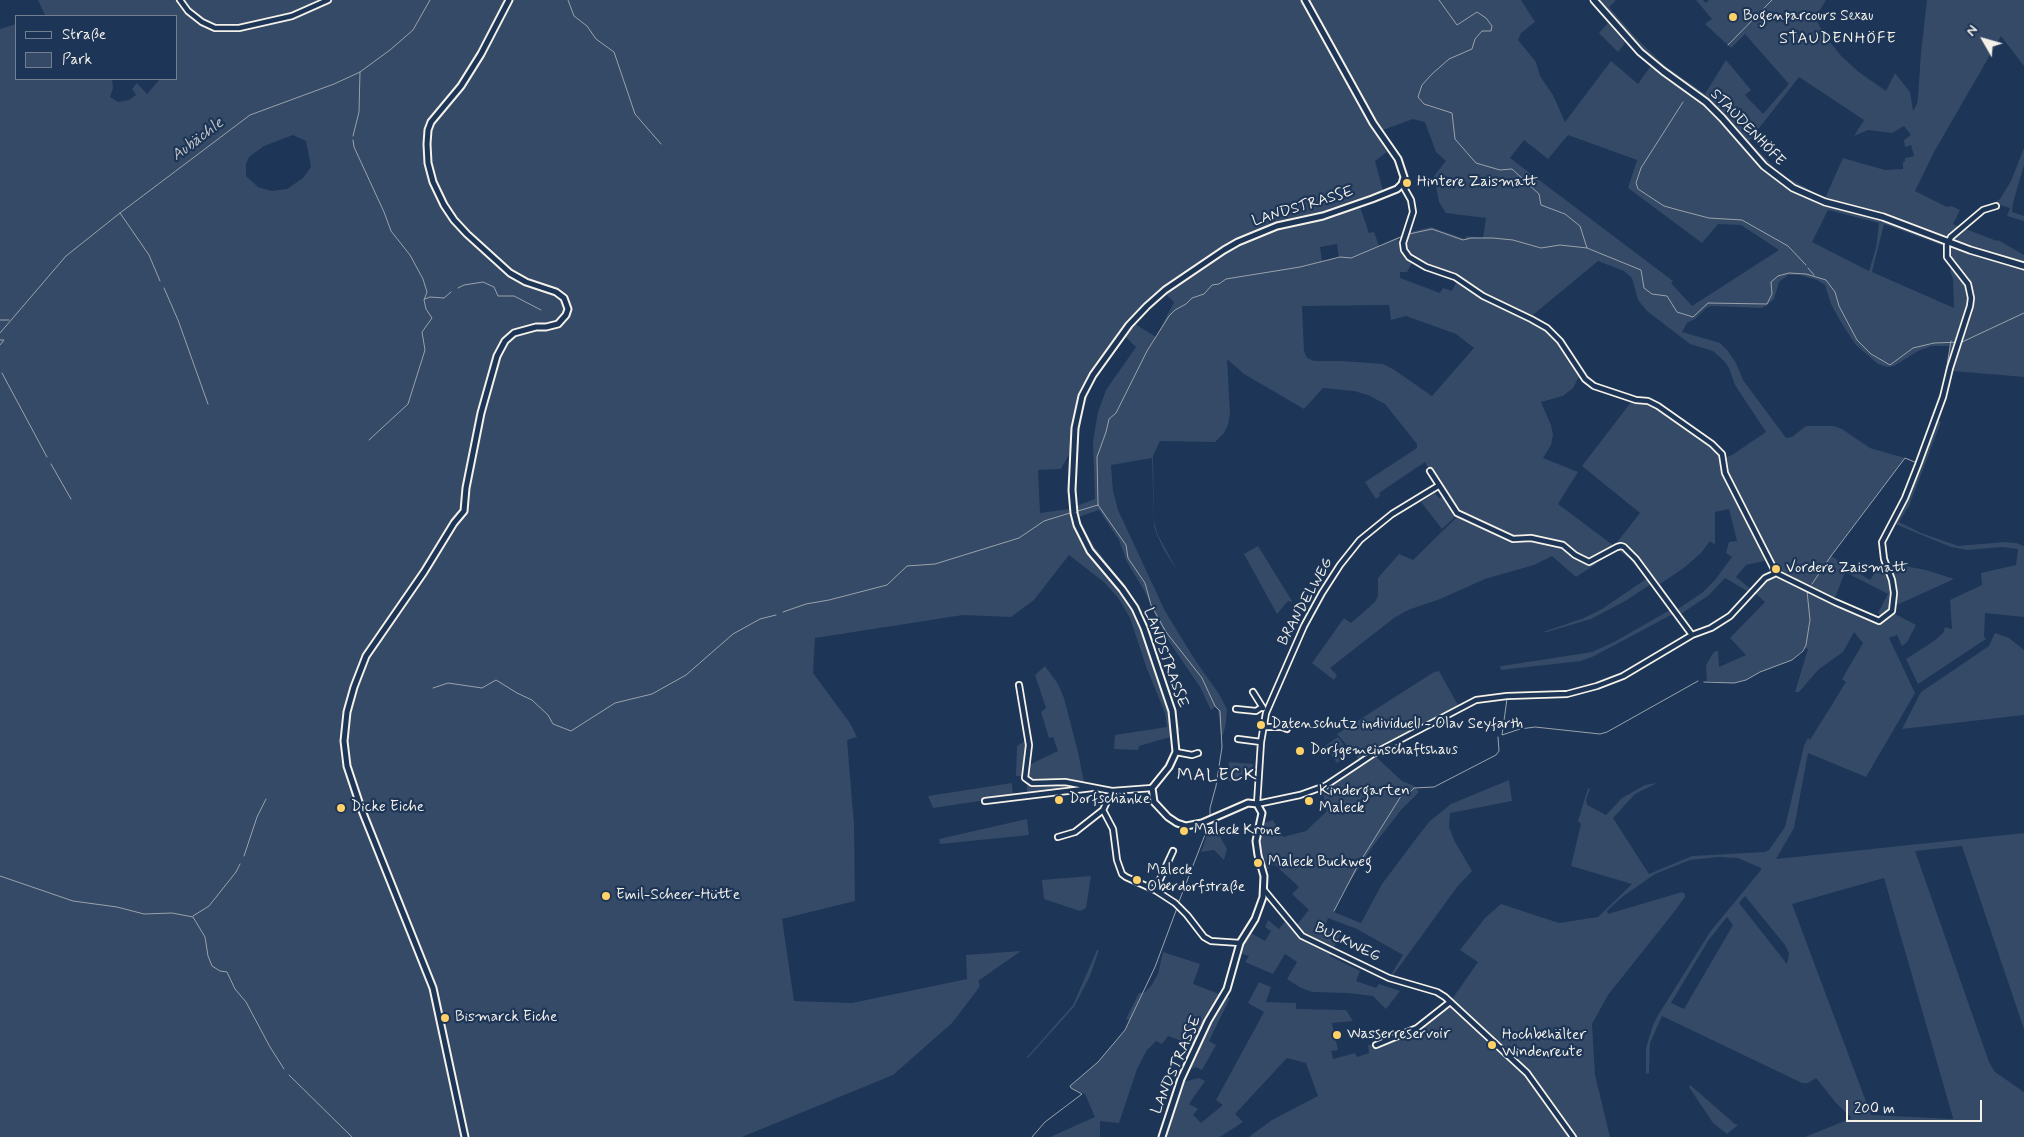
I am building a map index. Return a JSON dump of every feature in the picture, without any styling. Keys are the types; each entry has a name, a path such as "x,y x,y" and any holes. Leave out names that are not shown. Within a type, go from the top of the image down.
{"main road":[{"name":"STAUDENHÖFE","path":"1594,0 1640,52 1706,102 1764,166 1783,181 1817,199 1883,217 1949,242 2024,266"}],"street":[{"path":"180,0 188,11 202,22 215,28 239,28 292,16 328,0"},
{"path":"465,1137 433,988 361,808 347,766 344,741 350,704 366,656 424,572 454,523 464,511 466,488 481,413 497,356 506,341 514,333 558,324 566,315 568,309 564,298 556,292 526,282 510,273 467,234 444,205 433,182 428,163 428,130 431,122 461,86 481,54 510,0"},
{"path":"1306,0 1380,134 1403,167 1404,177 1402,184 1411,200 1413,212 1403,243 1408,257 1426,267 1455,277 1483,296 1547,328 1560,341 1585,379 1594,386 1636,400 1648,401 1712,444 1722,454 1725,473 1776,573 1835,602 1880,621 1892,611 1894,593 1892,580 1882,552 1882,542 1905,498 1943,398 1971,298 1968,284 1947,257 1946,249 1951,237 1983,210 1996,206"},
{"name":"LANDSTRASSE","path":"1176,752 1172,711 1144,628 1122,589 1084,541 1075,520 1072,490 1073,454 1077,416 1082,396 1096,370 1129,325 1147,306 1210,259 1238,242 1277,226 1323,216 1389,192 1402,184"},
{"path":"1430,471 1435,476 1438,486 1457,513 1513,540 1531,538 1563,545 1575,555 1589,562 1620,546 1624,547 1636,559 1692,635"},
{"name":"BRANDELWEG","path":"1257,804 1262,727 1266,713 1304,626 1340,565 1360,540 1381,523 1438,486"},
{"path":"1198,753 1192,755 1176,752 1170,767 1152,788 1152,798 1163,813 1177,823 1186,826 1202,823 1241,805 1253,802 1257,804 1300,795 1325,786 1373,754 1476,700 1507,696 1567,694 1597,686 1623,676 1692,635 1711,628 1730,616 1765,578 1776,573"},
{"path":"1019,685 1028,745 1026,778 1036,783 1065,782 1112,791 1152,788"},
{"path":"1253,692 1266,713"},
{"path":"1236,709 1256,712 1262,707"},
{"path":"1262,727 1282,727 1287,729"},
{"path":"1238,740 1261,742"},
{"path":"985,801 1052,794 1093,787"},
{"path":"1058,837 1074,832 1103,810 1112,791"},
{"name":"LANDSTRASSE","path":"1162,1137 1186,1068 1208,1022 1227,989 1240,943 1255,919 1264,890 1264,876 1257,848 1262,813 1257,804"},
{"path":"1103,810 1113,829 1117,860 1122,874 1155,890 1182,910 1204,937 1219,942 1240,943"},
{"path":"1155,890 1173,851"},
{"name":"BUCKWEG","path":"1264,890 1302,936 1389,978 1437,992 1450,1002"},
{"path":"1376,1045 1417,1028 1450,1002 1527,1073 1573,1137"}],"green space":[{"path":"38,0 1521,0 1535,22 1521,33 1518,40 1536,62 1540,76 1553,95 1565,122 1611,61 1638,84 1654,61 1597,0 1616,0 1609,7 1636,38 1664,65 1705,94 1726,60 1751,90 1745,95 1763,114 1789,84 1745,34 1731,48 1705,24 1712,19 1696,0 1703,0 1706,3 1709,0 1826,0 1815,18 1826,37 1842,57 1860,73 1886,91 1895,73 1910,92 1913,111 1917,104 1927,0 2024,0 2024,66 2001,36 1934,152 1915,191 1947,207 1951,206 1960,210 1953,224 1998,240 2024,255 2024,377 1953,371 1938,421 1941,422 1909,506 1899,522 1921,533 1958,546 2005,542 2024,546 2024,617 1985,613 1984,636 1986,639 1918,684 1906,659 1934,641 1943,633 1945,627 1952,629 1950,600 1982,585 1981,573 2016,565 2018,549 2002,547 1967,550 1951,547 1895,524 1885,541 1888,563 1926,570 1954,579 1888,609 1881,615 1878,613 1888,594 1845,572 1833,603 1880,625 1886,618 1895,614 1916,625 1907,642 1902,646 1897,635 1889,638 1915,693 1866,777 1808,753 1794,828 1776,859 2024,833 2024,1029 1962,846 1915,851 1989,1062 1995,1072 2024,1092 2024,1137 1805,1137 1852,1118 1836,1103 1816,1078 1808,1083 1802,1083 1662,1016 1650,1043 1649,1073 1646,1074 1646,1048 1657,1017 1710,932 1761,870 1761,868 1738,858 1719,857 1690,860 1655,874 1622,897 1607,911 1608,914 1682,892 1685,894 1685,897 1674,912 1608,995 1592,1024 1595,1075 1610,1137 1249,1137 1272,1120 1318,1096 1306,1063 1287,1058 1235,1114 1243,1122 1220,1137 1162,1137 1181,1079 1187,1081 1199,1078 1205,1081 1189,1104 1198,1109 1193,1115 1201,1123 1223,1105 1216,1100 1264,1012 1248,1003 1259,982 1271,987 1266,1002 1296,1003 1296,1009 1346,1010 1353,1021 1332,1023 1338,1050 1331,1051 1333,1059 1355,1053 1357,1057 1369,1053 1368,1045 1376,1045 1417,1028 1450,1002 1478,962 1460,950 1485,918 1501,904 1559,923 1598,917 1632,884 1571,866 1581,824 1578,821 1588,788 1590,789 1586,800 1587,805 1606,815 1622,798 1645,785 1657,783 1635,794 1613,818 1649,874 1692,856 1765,852 1769,850 1785,827 1804,746 1808,738 1810,740 1846,682 1842,679 1863,643 1854,632 1843,652 1818,670 1799,692 1795,692 1808,649 1805,648 1792,660 1760,672 1746,680 1734,683 1707,681 1706,665 1714,652 1718,651 1719,667 1746,655 1730,638 1765,602 1755,593 1767,580 1779,572 1773,559 1746,565 1736,577 1752,590 1749,592 1725,578 1709,595 1681,614 1693,632 1688,634 1673,614 1581,661 1501,670 1500,666 1592,652 1614,642 1670,610 1651,584 1627,600 1591,619 1543,632 1584,618 1602,609 1646,579 1631,560 1617,549 1595,560 1596,564 1576,577 1552,556 1534,565 1485,579 1440,599 1408,610 1394,618 1330,668 1337,675 1334,680 1312,663 1344,618 1351,623 1375,602 1378,596 1378,578 1399,554 1413,560 1461,513 1447,496 1440,478 1434,480 1425,462 1379,493 1380,496 1376,499 1365,482 1417,448 1417,444 1385,404 1368,395 1354,391 1323,388 1304,409 1244,374 1227,359 1230,413 1228,425 1224,433 1215,442 1160,441 1153,456 1154,522 1158,535 1178,572 1164,550 1154,526 1152,458 1111,465 1113,491 1118,510 1165,611 1227,709 1223,735 1221,735 1218,710 1215,707 1211,710 1200,687 1166,637 1144,590 1127,562 1119,540 1099,510 1078,517 1093,545 1129,591 1147,622 1172,698 1180,730 1174,736 1139,746 1138,750 1114,749 1115,735 1167,727 1165,713 1147,669 1130,618 1119,599 1105,583 1069,555 1034,600 1011,617 963,615 815,638 813,673 850,723 857,737 847,740 854,825 855,901 782,919 794,1001 852,1003 967,979 966,955 1021,951 978,981 980,985 978,989 952,1023 893,1075 742,1137 0,1137 0,29 15,24 15,80 112,80 113,88 110,97 118,102 129,100 136,95 132,89 137,83 147,94 159,80 178,80 178,15 45,15","holes":["1799,77 1864,120 1854,136 1868,130 1892,133 1904,126 1911,135 1904,140 1905,147 1911,145 1914,156 1905,158 1903,169 1885,170 1843,158 1825,198 1788,178 1775,168 1749,141","1413,119 1425,122 1436,152 1446,161 1434,176 1439,202 1446,213 1486,218 1483,238 1466,236 1465,239 1431,227 1407,233 1404,243 1399,243 1398,237 1379,246 1374,232 1369,233 1358,201 1383,191 1375,161 1387,152 1376,134","293,135 306,141 311,167 303,178 287,189 272,191 258,187 246,176 246,164 249,157 264,146","1568,135 1637,160 1628,188 1702,243 1718,224 1741,225 1779,250 1692,306 1671,283 1673,281 1510,158 1524,140 1548,159","1828,210 1879,223 1876,248 1869,271 1812,242","1884,224 1944,246 1946,258 1952,266 1950,271 1953,279 1954,308 1872,272","1337,244 1339,258 1322,261 1320,247","1414,259 1459,277 1452,291 1443,288 1440,293 1400,278 1400,272 1407,272","1598,261 1624,271 1632,278 1638,300 1647,311 1690,344 1713,351 1724,361 1729,368 1735,385 1766,432 1725,458 1723,454 1645,399 1635,397 1582,466 1640,513 1614,546 1558,504 1578,472 1543,458 1551,445 1553,435 1551,425 1541,402 1563,396 1573,388 1581,373 1548,328 1528,319","1788,275 1800,275 1817,280 1825,285 1831,304 1856,345 1878,364 1887,367 1894,366 1918,351 1932,346 1950,346 1944,384 1901,503 1883,532 1879,551 1882,562 1870,580 1831,556 1905,458 1870,448 1842,429 1834,426 1806,426 1792,437 1786,438 1743,380 1736,363 1727,350 1720,343 1682,332 1687,323 1711,306 1761,308 1774,299 1779,282","1162,291 1174,302 1156,337 1130,321 1144,305","1389,305 1391,320 1406,316 1456,334 1474,348 1432,396 1383,364 1314,361 1307,358 1304,351 1302,306","1126,337 1136,347 1106,390 1098,412 1093,441 1095,499 1069,509 1040,513 1038,470 1061,469 1071,451 1076,451 1083,411 1088,395 1099,373","1729,509 1737,541 1729,542 1726,553 1732,557 1715,580 1703,592 1678,609 1660,584 1685,567 1701,553 1710,541 1715,545 1715,512","1884,878 1953,1119 1871,1115 1792,904","1745,896 1785,945 1789,953 1787,964 1739,903","1727,917 1733,925 1684,1009 1671,1003 1708,941"]},
{"path":"1608,23 1625,43 1618,52 1599,33"},
{"path":"2024,148 2024,165 2012,212 2024,216 2024,221 2007,216 2010,208 1994,203 2000,199 2011,181"},
{"path":"1435,493 1439,498 1443,497 1457,515 1442,529 1421,502"},
{"path":"1258,546 1292,601 1288,601 1277,614 1244,554"},
{"path":"1995,633 2009,638 2024,650 2024,715 1902,729 1921,692 1989,646"},
{"path":"1045,666 1058,684 1064,698 1084,782 1075,781 1073,786 1027,795 1027,782 1023,776 1016,776 1017,746 1025,741 1027,751 1024,765 1031,764 1058,751 1053,737 1049,738 1041,712 1046,708 1035,675"},
{"path":"1439,671 1459,707 1374,755 1402,781 1414,786 1419,792 1401,810 1373,846 1341,896 1334,912 1361,923 1382,884 1418,836 1430,821 1451,804 1509,780 1512,801 1450,813 1449,827 1455,842 1472,871 1457,887 1391,978 1389,978 1403,955 1357,929 1328,918 1324,929 1340,935 1330,956 1360,971 1356,981 1376,988 1379,984 1400,991 1386,1009 1373,996 1312,992 1301,988 1287,979 1297,962 1285,954 1273,974 1245,962 1249,956 1239,953 1249,932 1265,941 1271,931 1265,927 1268,920 1279,929 1288,918 1295,927 1309,910 1292,894 1299,887 1274,864 1267,869 1260,842 1264,823 1273,820 1283,837 1306,831 1327,811 1322,788 1361,762 1337,734 1434,672"},
{"path":"1338,737 1350,754 1337,763 1325,746"},
{"path":"1229,762 1253,764 1252,779 1237,778 1236,782 1228,781"},
{"path":"1012,783 1013,796 933,808 928,796"},
{"path":"1027,819 1029,835 940,844 939,839"},
{"path":"1212,822 1227,849 1224,860 1214,850 1201,852"},
{"path":"1091,876 1086,908 1080,911 1044,899 1042,880"},
{"path":"1097,950 1099,950 1090,976 1074,1007 1028,1058 1073,1005"},
{"path":"1163,952 1200,964 1193,984 1230,998 1209,1041 1216,1045 1202,1070 1196,1067 1186,1068 1195,1046 1168,1036 1162,1044 1156,1041 1147,1050 1137,1069 1119,1123 1100,1121 1100,1137 1050,1137 1095,1117 1085,1094 1070,1086 1098,1062 1125,1030 1129,1020 1126,1019 1139,993 1144,993 1151,986 1158,974"},
{"path":"1690,1085 1738,1125 1727,1134 1713,1123 1689,1087"}],"waterway":[{"name":"Aubächle","path":"0,333 66,256 120,213 250,115 334,84 360,72 413,30 430,0"},
{"path":"568,0 574,16 587,26 596,39 614,52 635,114 661,144"},
{"path":"1439,0 1457,25 1477,12 1486,18 1492,26 1491,31 1482,31 1475,39 1472,49 1449,59 1432,74 1422,85 1418,97 1424,104 1452,113 1455,139 1476,163 1500,170 1512,169 1539,194 1541,205 1565,214 1580,226 1587,248 1641,270 1644,288 1652,294 1667,296 1677,312 1693,317 1708,303 1767,304 1772,294 1771,282 1778,276 1789,273 1806,274 1826,280 1835,292 1839,306 1857,340 1871,354 1890,365 1913,348 1934,343 1962,342 2024,313"},
{"path":"1728,45 1772,0"},
{"path":"353,136 359,112 360,72"},
{"path":"1683,102 1641,168 1636,183 1638,189 1664,206 1709,218 1742,220 1788,246 1806,265"},
{"path":"353,140 354,147 391,231 410,255 423,279 427,292 424,300 426,309 432,318 422,332 425,350 408,404 369,440"},
{"path":"120,213 149,255 160,281"},
{"path":"1409,234 1432,229 1463,240 1493,238 1513,240 1541,248 1560,245 1587,248"},
{"path":"1210,818 1210,808 1216,786 1222,747 1220,711 1215,706 1202,678 1166,632 1151,605 1145,583 1128,558 1126,545 1098,505 1097,457 1109,419 1116,413 1147,351 1169,316 1192,298 1204,294 1212,285 1219,284 1226,279 1300,267 1340,257 1351,258 1403,236"},
{"path":"1808,268 1814,275"},
{"path":"458,288 464,285 483,282 494,287 498,296 514,296 541,310"},
{"path":"164,288 178,320 208,404"},
{"path":"425,299 430,297 444,298 451,292"},
{"path":"0,320 9,320"},
{"name":"Aubächle","path":"0,340 4,340 0,345"},
{"path":"1926,438 1944,384 1951,341"},
{"path":"2,373 47,457"},
{"path":"1812,584 1905,458 1917,463"},
{"path":"51,464 71,499"},
{"path":"1078,511 1098,505"},
{"path":"783,612 806,604 887,585 907,566 935,564 1019,538 1044,521 1070,513"},
{"path":"1704,682 1734,683 1746,680 1760,672 1792,660 1803,651 1806,645 1810,620 1807,591"},
{"path":"433,688 448,683 482,688 496,680 532,700 548,715 553,724 571,731 615,703 652,694 686,675 733,634 760,619 776,615"},
{"path":"1507,699 1502,735 1520,729 1535,727 1600,734 1607,732 1698,681"},
{"path":"1334,911 1358,865 1401,796 1414,788 1434,787 1496,755 1499,751 1498,737"},
{"path":"244,856 257,817 266,799"},
{"path":"1178,904 1210,822"},
{"path":"193,916 209,906 236,872 240,864"},
{"path":"0,876 73,901 117,907 144,914 172,913 193,917 205,937 208,956 212,966 220,971 227,972 235,989 246,1002 284,1069"},
{"path":"1032,1137 1045,1122 1082,1094 1070,1086 1098,1062 1125,1030 1155,967 1177,908"},
{"path":"289,1075 352,1137"}],"place":[{"name":"Bogenparcours Sexau","path":"1733,17"},
{"name":"Hintere Zaismatt","path":"1407,183"},
{"name":"Vordere Zaismatt","path":"1776,569"},
{"name":"Datenschutz individuell - Olav Seyfarth","path":"1261,725"},
{"name":"Dorfgemeinschaftshaus","path":"1300,751"},
{"name":"Dorfschänke","path":"1059,800"},
{"name":"Kindergarten Maleck","path":"1309,801"},
{"name":"Dicke Eiche","path":"341,808"},
{"name":"Maleck Krone","path":"1184,831"},
{"name":"Maleck Buckweg","path":"1258,863"},
{"name":"Maleck Oberdorfstraße","path":"1137,880"},
{"name":"Emil-Scheer-Hütte","path":"606,896"},
{"name":"Bismarck Eiche","path":"445,1018"},
{"name":"Wasserreservoir","path":"1337,1035"},
{"name":"Hochbehälter Windenreute","path":"1492,1045"}],"district":[{"name":"STAUDENHÖFE","path":"1838,40"},
{"name":"MALECK","path":"1217,776"}]}
